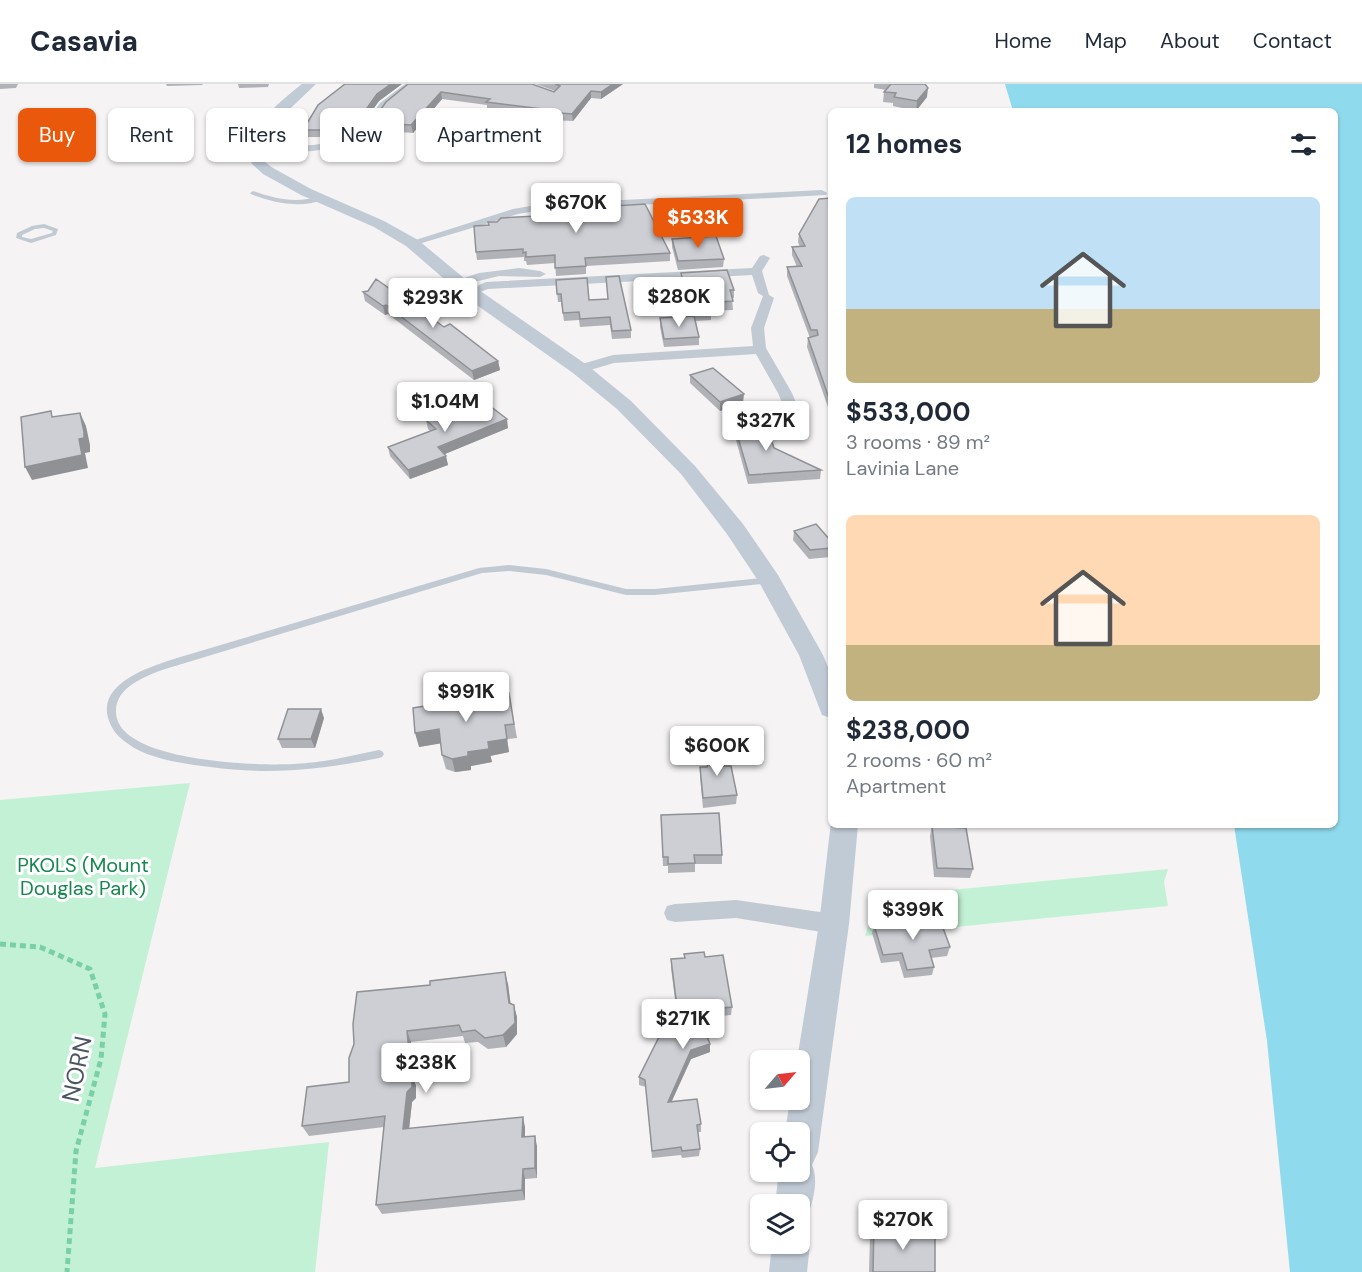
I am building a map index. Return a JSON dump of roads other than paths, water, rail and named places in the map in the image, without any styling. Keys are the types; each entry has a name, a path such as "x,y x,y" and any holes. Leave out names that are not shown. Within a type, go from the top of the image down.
{"main road":[{"path":"285,108 310,84"},
{"path":"258,162 268,171 322,199 379,224 412,243 464,287 580,369 624,405 688,470 735,529 770,580 811,656 828,700"},
{"path":"804,1122 834,924 843,828"},
{"path":"788,1272 789,1254"}],"street":[{"path":"308,148 347,143 361,136 383,105 411,84"},
{"path":"412,243 518,211 542,207 822,193"},
{"path":"756,271 764,258"},
{"path":"464,287 556,280 756,271"},
{"path":"756,271 766,296 758,319 758,350 785,392 801,432"},
{"path":"580,369 613,359 758,350"},
{"path":"675,913 736,909 834,924"}],"lane":[{"path":"253,193 268,200 284,202 303,203 322,199"},
{"path":"34,227 52,227 56,230 54,234 40,240 31,241 19,238 19,234 34,227"},
{"path":"379,753 341,762 280,768 185,761 146,751 125,740 113,727 111,713 113,699 125,686 142,674 170,664 482,570 509,568 546,572 626,592 655,592 770,580"}],"water":[{"path":"1005,84 1362,84 1362,1272 1290,1272 1267,1041 1234,828 1338,828 1338,108 1012,108"}],"park label":[{"name":"PKOLS (Mount Douglas Park)","path":"83,876"}]}
